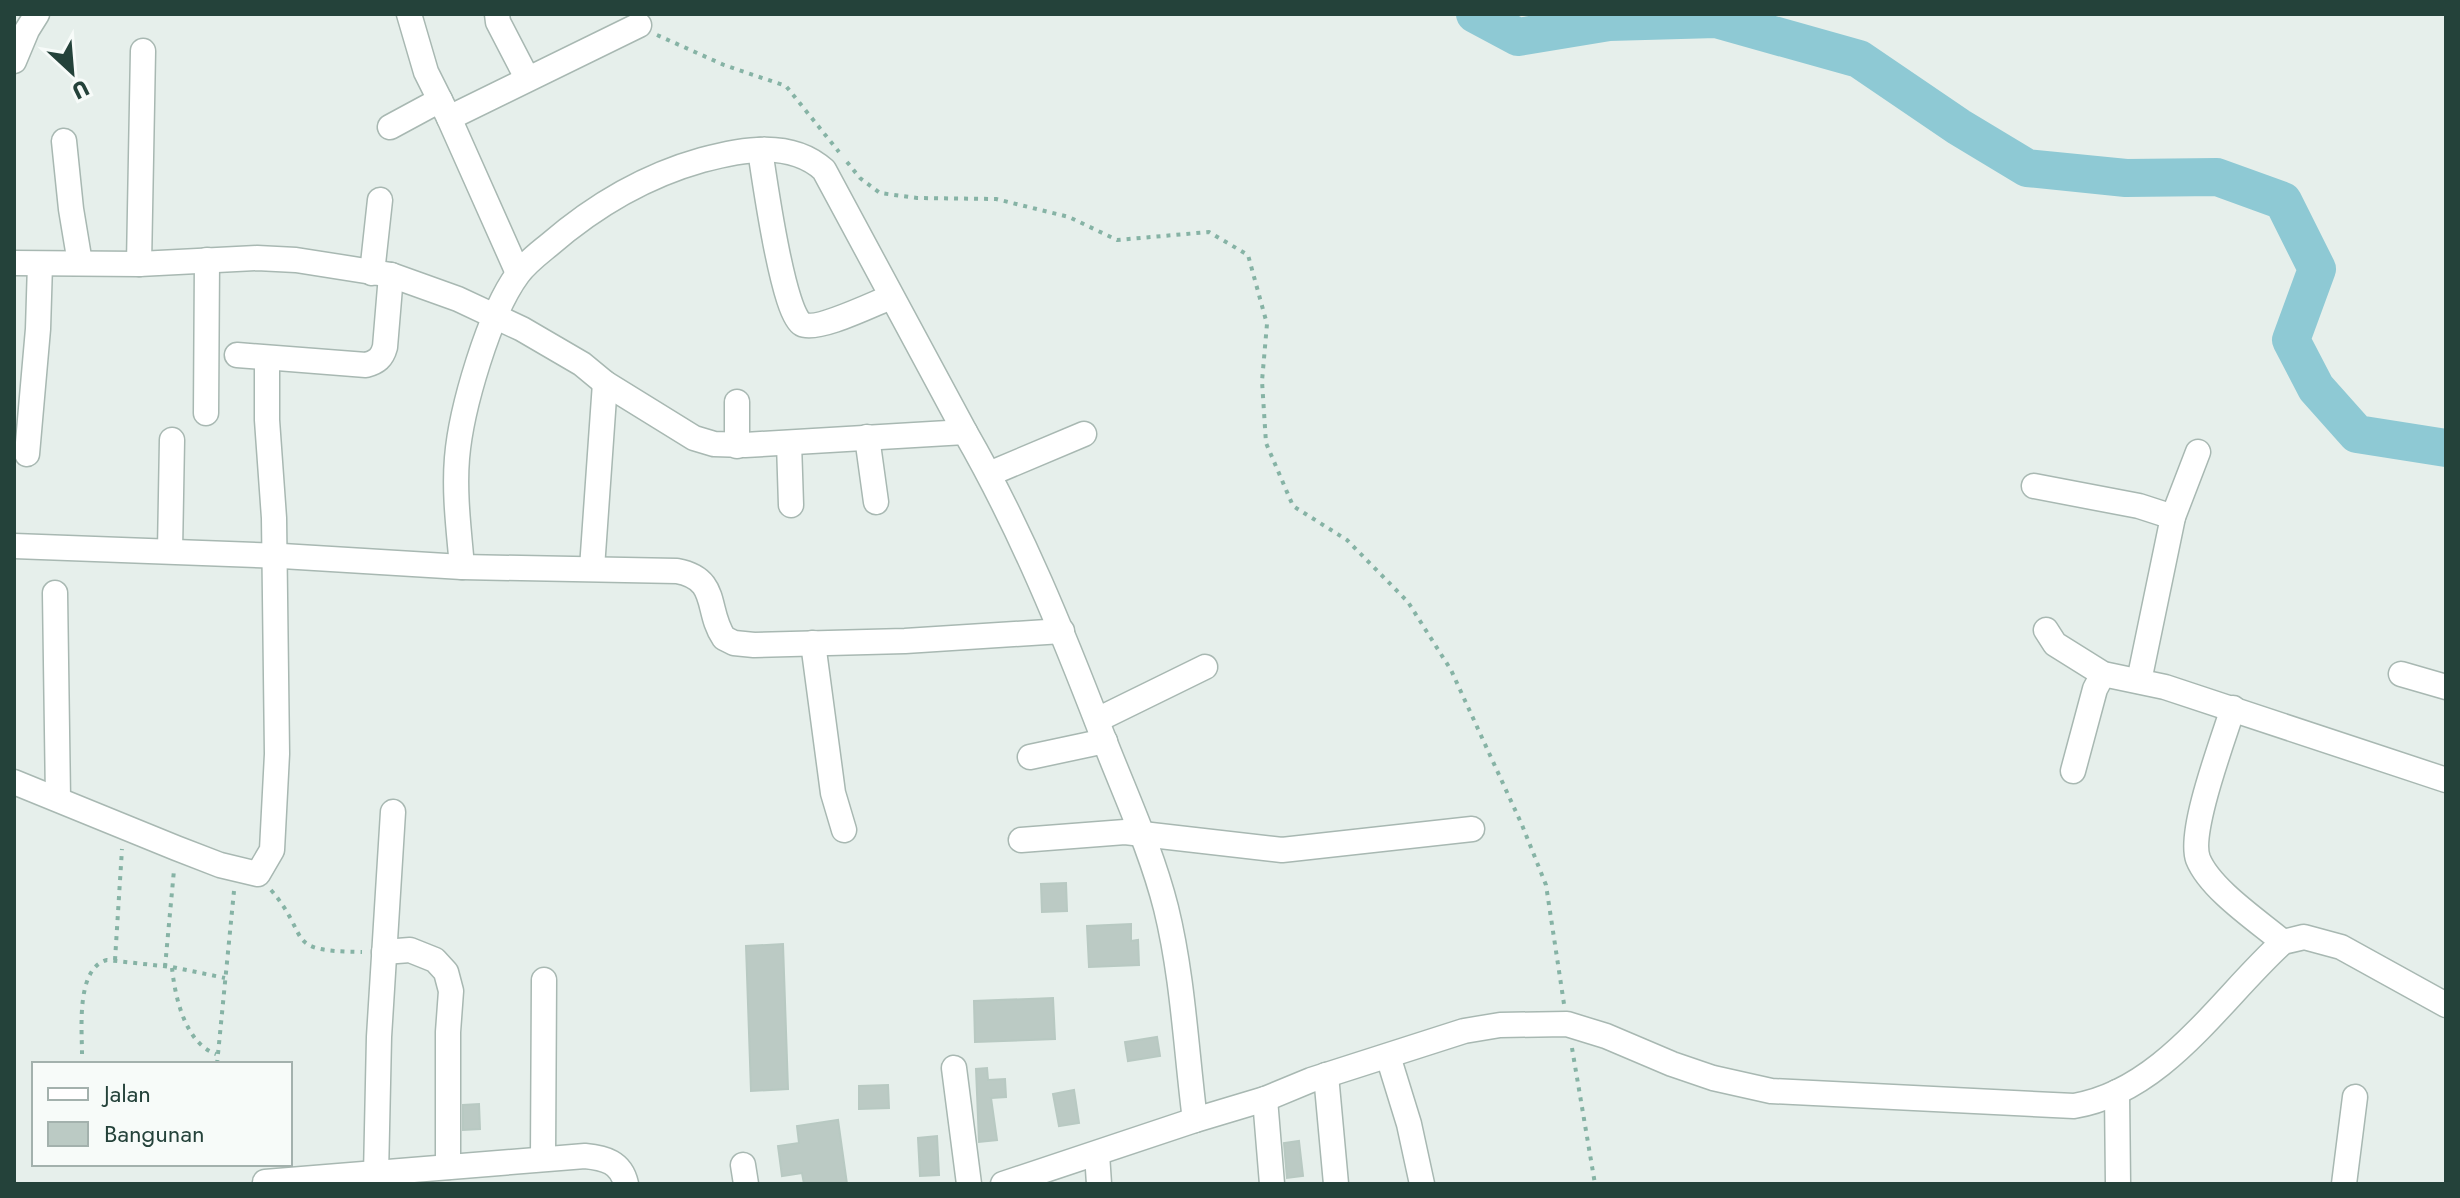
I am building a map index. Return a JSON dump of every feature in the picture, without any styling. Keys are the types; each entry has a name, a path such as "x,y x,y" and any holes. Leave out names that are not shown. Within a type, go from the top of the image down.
{"street":[{"path":"409,14 426,72 518,273"},
{"path":"497,14 498,22 527,78"},
{"path":"14,61 26,25"},
{"path":"390,127 527,78 639,25"},
{"path":"139,264 143,51"},
{"path":"64,141 80,263"},
{"path":"760,150 776,245 789,298 799,321 806,325 820,324 891,297"},
{"path":"462,567 457,458 463,418 493,317 518,273 579,222 632,187 670,169 760,150 802,155 824,170 989,474 1062,631 1101,730 1166,907 1176,961 1195,1120"},
{"path":"237,355 366,365 375,362 385,347 380,200"},
{"path":"206,413 207,260"},
{"path":"14,263 296,260 382,274 458,299 555,348 694,438 714,444 737,446 965,432"},
{"path":"27,454 23,395 38,329 40,264"},
{"path":"14,782 220,865 258,874 272,850 277,754 267,358"},
{"path":"592,568 605,383"},
{"path":"737,402 737,446"},
{"path":"989,474 1084,434"},
{"path":"867,437 876,502"},
{"path":"170,551 172,440"},
{"path":"789,443 791,505"},
{"path":"2139,681 2173,517 2198,452"},
{"path":"2034,486 2139,506 2173,517"},
{"path":"14,546 462,567 662,570 690,574 704,583 719,630 729,641 754,645 905,641 1062,631"},
{"path":"55,593 58,799"},
{"path":"2046,630 2055,644 2103,674 2233,708 2446,780"},
{"path":"813,643 833,793 844,830"},
{"path":"1030,757 1101,730 1205,667"},
{"path":"2073,771 2095,689 2103,674"},
{"path":"2401,674 2446,687"},
{"path":"2233,708 2201,812 2195,848 2210,878 2283,942"},
{"path":"376,1175 379,1037 393,812"},
{"path":"1021,840 1125,832 1282,850 1472,829"},
{"path":"1003,1184 1265,1099 1326,1075 1464,1031 1500,1025 1555,1023 1606,1036 1685,1069 1740,1086 1771,1091 2045,1106 2086,1104 2117,1092 2158,1066 2283,942 2304,937 2341,947 2446,1005"},
{"path":"384,952 410,950 435,960 446,972 451,991 448,1167"},
{"path":"543,1158 544,980"},
{"path":"1388,1056 1409,1124 1422,1184"},
{"path":"954,1068 969,1184"},
{"path":"1326,1075 1336,1184"},
{"path":"2117,1092 2118,1184"},
{"path":"2344,1184 2355,1097"},
{"path":"1265,1099 1272,1184"},
{"path":"1097,1154 1099,1184"},
{"path":"265,1182 585,1156 603,1158 620,1169 626,1184"}],"path":[{"path":"639,25 671,43 724,65 786,86 860,178 880,193 917,198 996,199 1069,217 1117,240 1209,232 1248,255 1267,324 1262,381 1266,443 1293,506 1347,540 1408,602 1451,670 1546,885 1555,1023 1595,1184"},
{"path":"115,961 125,827"},
{"path":"165,967 176,848"},
{"path":"217,1062 234,888 243,878 258,874 279,900 306,946 326,951 384,952"},
{"path":"82,1054 82,1014 88,979 95,965 107,960 172,967 225,978"},
{"path":"172,967 178,1003 193,1036 207,1051 216,1054"}],"building":[{"path":"1066,883 1067,911 1042,912 1041,884"},
{"path":"1131,924 1131,941 1138,940 1139,965 1089,967 1087,926"},
{"path":"783,944 788,1089 751,1091 746,946"},
{"path":"1053,998 1055,1039 975,1042 974,1001"},
{"path":"1157,1037 1160,1056 1128,1061 1125,1042"},
{"path":"987,1068 988,1080 1005,1079 1006,1097 991,1098 997,1140 979,1142 976,1069"},
{"path":"888,1085 889,1108 859,1109 859,1086"},
{"path":"1074,1090 1079,1123 1059,1126 1053,1094"},
{"path":"479,1104 480,1129 463,1130 463,1105"},
{"path":"838,1120 847,1184 804,1184 802,1173 782,1176 778,1146 799,1143 797,1126"},
{"path":"937,1136 939,1175 920,1176 918,1138"},
{"path":"1299,1141 1303,1176 1287,1178 1284,1143"}],"waterway":[{"path":"1475,14 1518,37 1609,22 1716,19 1859,59 1959,127 2027,168 2126,178 2217,177 2283,201 2317,269 2291,340 2316,388 2357,434 2446,448"}]}
